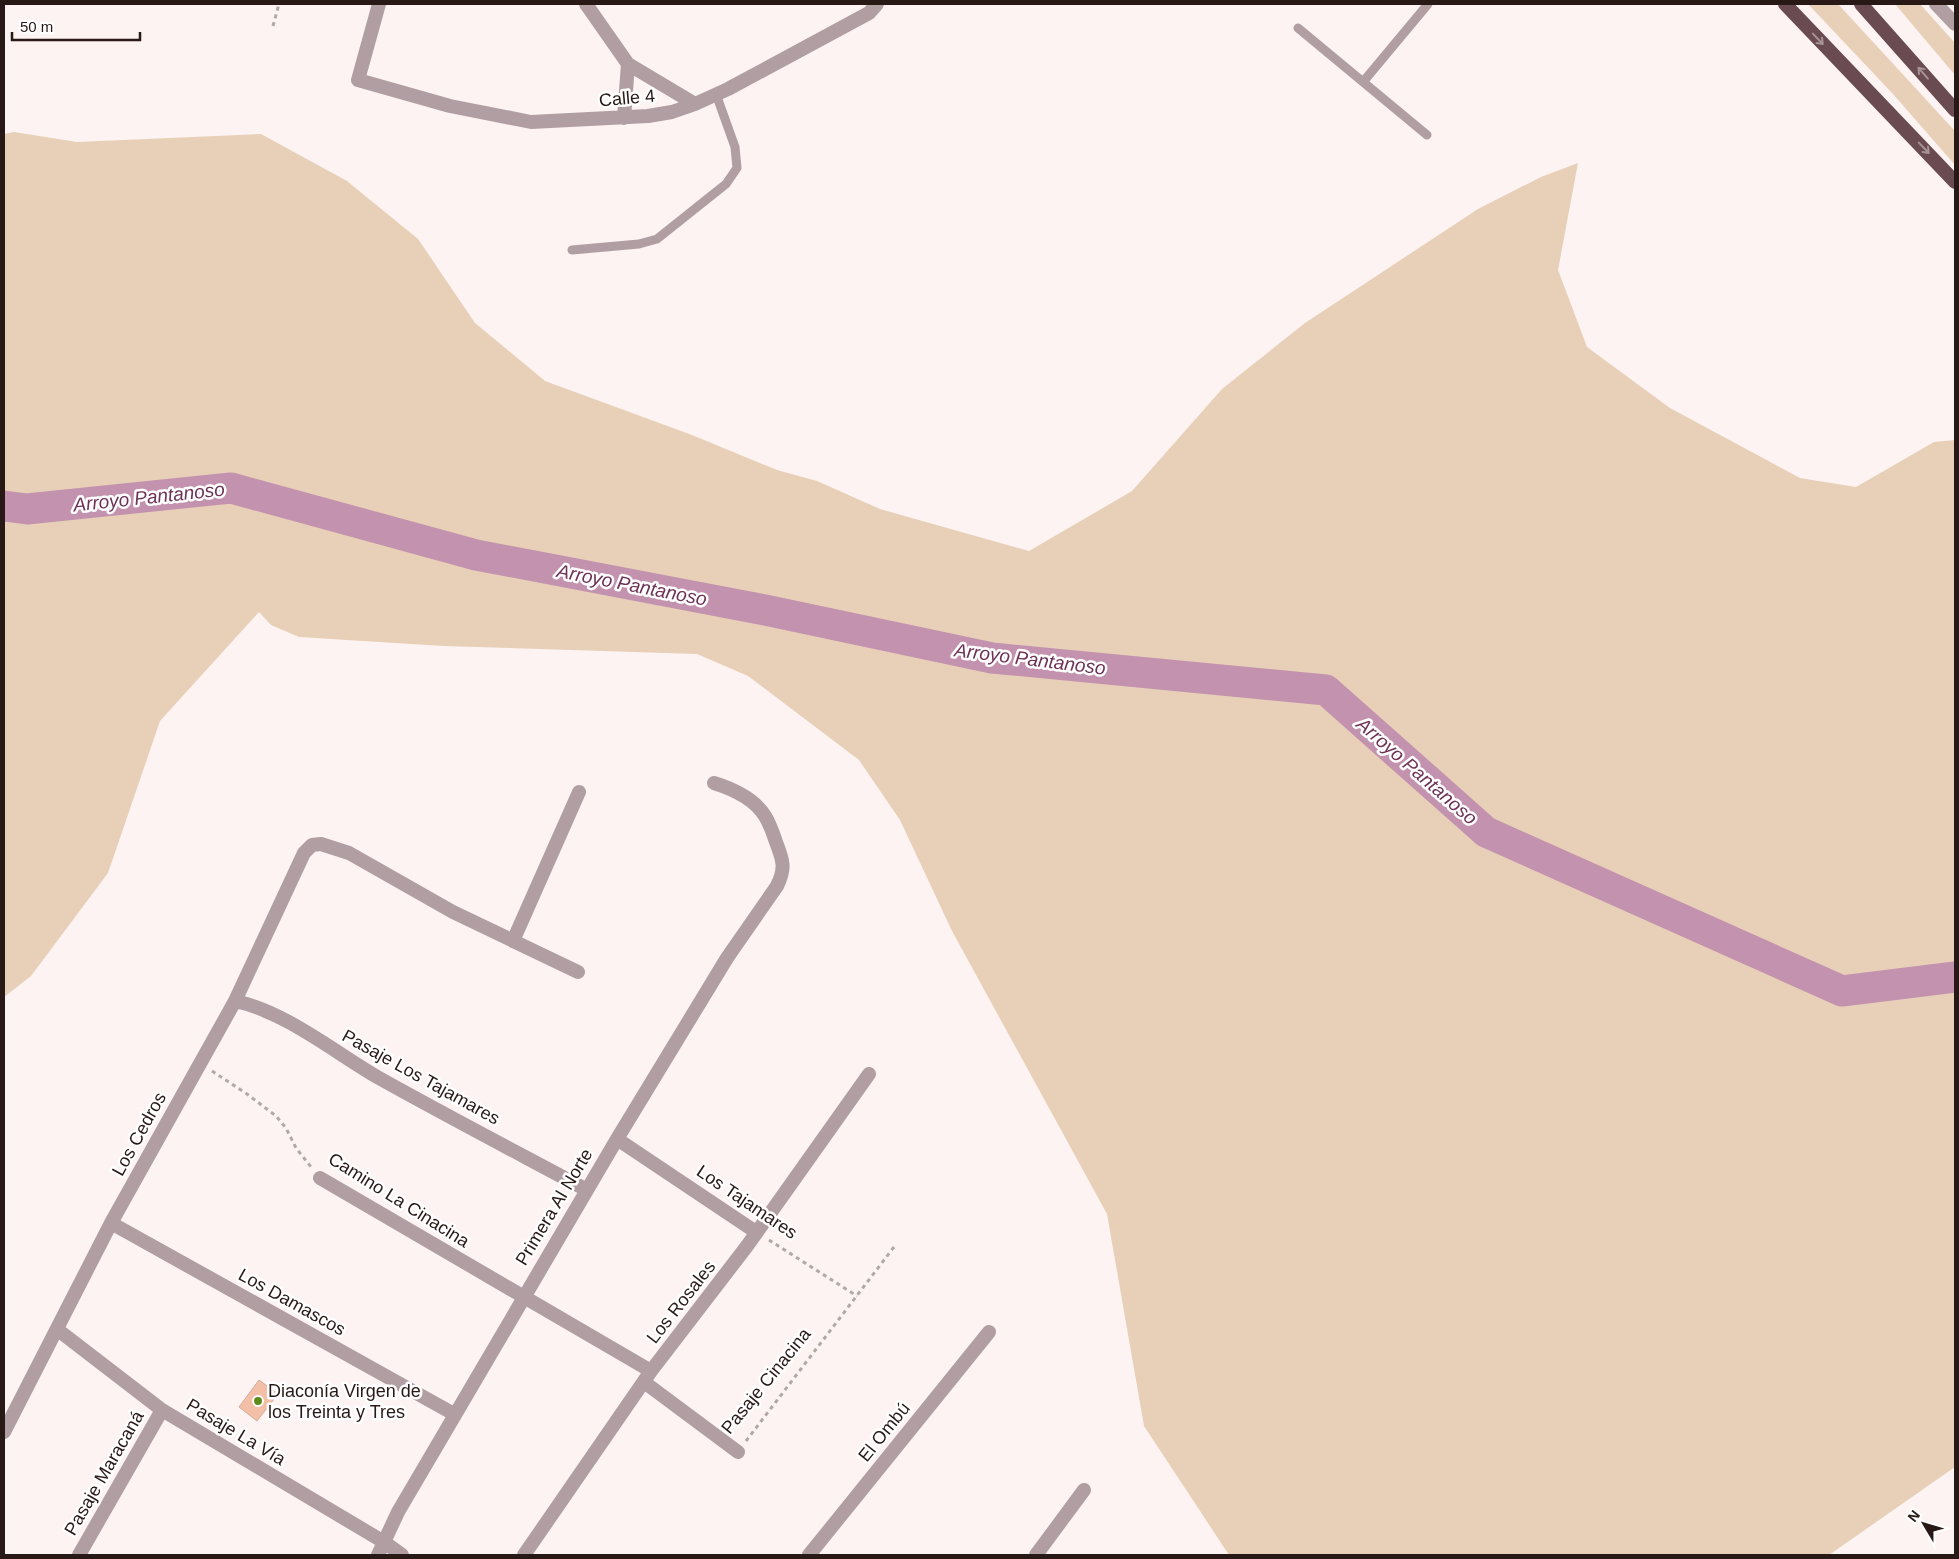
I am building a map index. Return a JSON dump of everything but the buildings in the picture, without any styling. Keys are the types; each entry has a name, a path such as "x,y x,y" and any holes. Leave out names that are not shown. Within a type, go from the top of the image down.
{"highway":[{"path":"1784,4 1955,182"},
{"path":"1861,4 1955,110"}],"street":[{"name":"Calle 4","path":"379,4 358,80 450,106 531,122 624,118 672,112 716,94 869,13 876,4"},
{"path":"586,4 628,64 695,104"},
{"path":"1936,4 1955,24"},
{"path":"624,118 628,64"},
{"name":"Primera Al Norte","path":"381,1549 398,1512 454,1414 616,1139 727,958 777,886 784,868 783,862 765,816 756,805 736,790 714,783"},
{"path":"578,972 513,941 579,792"},
{"name":"Los Cedros","path":"4,1432 58,1330 111,1223 235,1000 304,853 312,845 321,844 348,853 453,912 513,941"},
{"name":"Pasaje Los Tajamares","path":"235,1000 273,1015 378,1077 587,1190"},
{"name":"Los Rosales","path":"524,1555 648,1377 747,1246 869,1074"},
{"name":"Los Tajamares","path":"616,1139 756,1232"},
{"name":"Camino La Cinacina","path":"320,1178 398,1225 524,1295"},
{"name":"Los Damascos","path":"111,1223 454,1414"},
{"name":"Pasaje Cinacina","path":"524,1295 648,1377 738,1452"},
{"name":"Pasaje La Vía","path":"58,1330 162,1410 381,1549 402,1555"},
{"name":"El Ombú","path":"809,1555 989,1332"},
{"name":"Pasaje Maracaná","path":"78,1555 162,1410"},
{"path":"1036,1555 1084,1490"}],"lane":[{"path":"1364,82 1428,4"},
{"path":"1298,28 1427,135"},
{"path":"572,250 639,244 657,239 726,184 737,168 735,147 716,94"}],"path":[{"path":"272,26 279,4"},
{"name":"Camino La Cinacina","path":"200,1064 247,1094 276,1116 286,1128 296,1148 320,1178"},
{"name":"Los Tajamares","path":"756,1232 857,1296"},
{"name":"Pasaje Cinacina","path":"738,1452 894,1248"}],"shaded area":[{"path":"1808,4 1838,4 1955,131 1955,165 1893,94"},
{"path":"1895,4 1920,4 1955,43 1955,75"},
{"path":"14,132 77,142 261,134 347,181 418,239 475,323 545,381 692,435 777,470 817,481 880,509 1029,551 1132,491 1222,389 1305,323 1478,209 1541,177 1578,163 1558,270 1587,347 1670,408 1800,478 1856,487 1934,442 1955,440 1955,1467 1829,1555 1229,1555 1144,1426 1107,1214 952,931 900,820 859,760 748,676 697,654 443,646 299,637 271,625 259,612 160,721 108,873 31,976 4,997 4,134"}],"waterway":[{"name":"Arroyo Pantanoso","path":"4,506 27,509 231,488 476,555 765,610 992,658 1326,690 1486,832 1842,991 1955,977"}],"place":[{"name":"Diaconía Virgen de los Treinta y Tres","path":"258,1401"}]}
